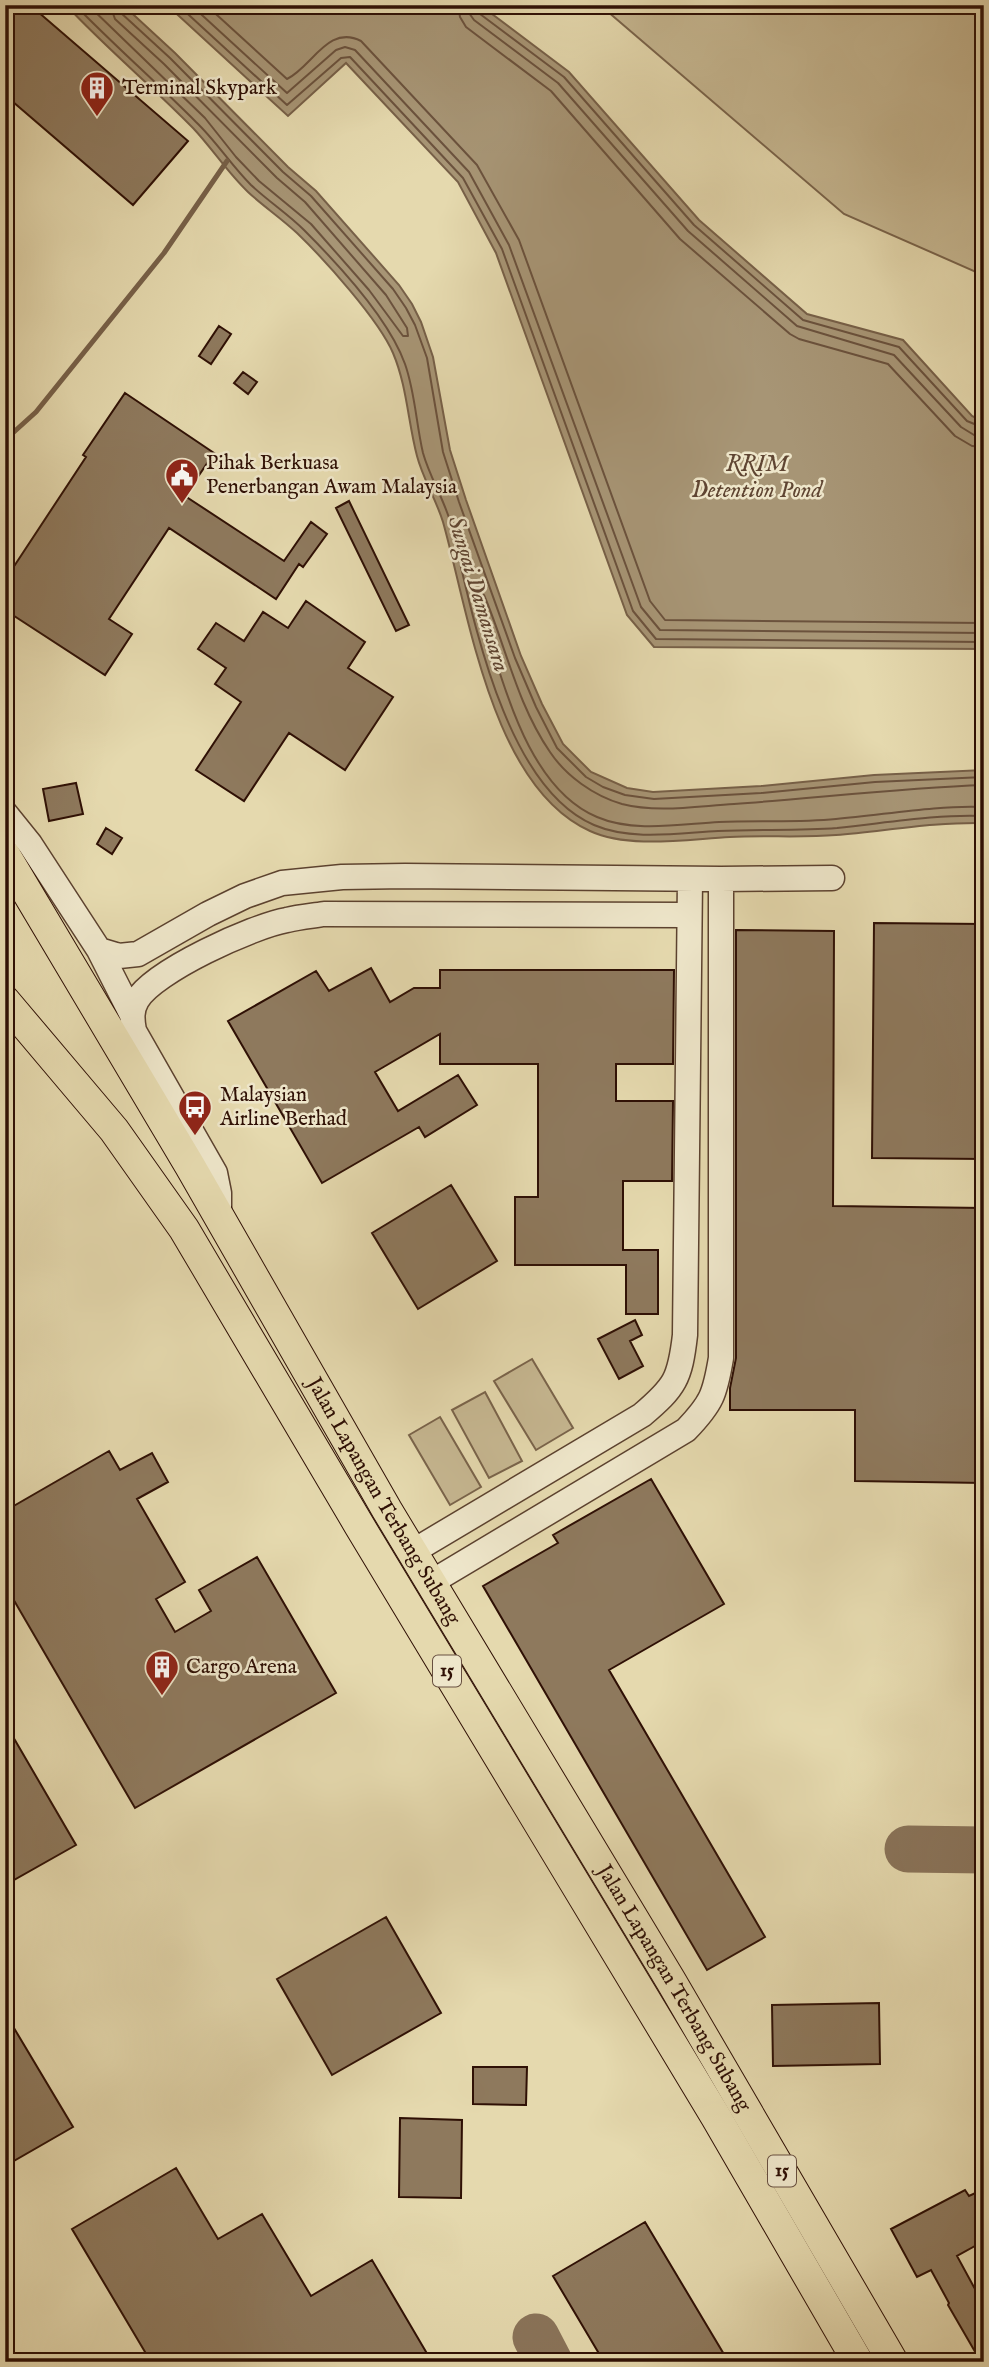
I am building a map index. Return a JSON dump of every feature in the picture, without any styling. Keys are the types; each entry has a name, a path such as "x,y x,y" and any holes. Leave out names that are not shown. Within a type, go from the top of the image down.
{"main road":[{"name":"Jalan Lapangan Terbang Subang","path":"5,855 219,1216 430,1583 671,1981 893,2362"},
{"name":"Jalan Lapangan Terbang Subang","path":"5,1001 114,1130 184,1229 716,2117 858,2362"}],"street":[{"path":"5,813 30,845 99,950 132,1015 134,1031 215,1173 219,1193 219,1216"},
{"path":"99,950 119,957 138,954 245,896 282,883 342,877 832,878"},
{"path":"412,1552 642,1415 666,1394 681,1367 685,1335 690,879"},
{"path":"430,1583 686,1430 708,1407 716,1388 721,1358 721,879"},
{"path":"282,883 290,919"},
{"path":"208,914 222,944"},
{"path":"132,1015 136,1000 159,978 222,944 290,919 324,914 689,915"}],"shaded area":[{"path":"600,5 984,5 984,280 974,271 844,214"},
{"path":"532,1359 573,1428 536,1450 494,1381"},
{"path":"485,1392 522,1461 489,1478 452,1410"},
{"path":"440,1417 481,1487 450,1505 409,1435"}],"water":[{"name":"Sungai Damansara","path":"66,5 123,5 175,53 288,167 316,191 399,285 421,322 433,357 450,450 521,656 563,744 591,772 627,788 653,792 761,786 874,775 984,770 984,823 928,825 823,836 743,836 640,841 605,837 590,831 557,809 529,777 507,738 490,694 475,649 443,522 417,456 398,366 386,339 350,290 308,244 248,192 193,128"},
{"name":"RRIM Detention Pond","path":"167,5 480,5 569,72 699,220 807,314 903,340 972,416 984,422 984,649 654,647 627,615 496,253 458,182 346,63 288,116"}],"building":[{"name":"Terminal Skypark","path":"5,5 30,5 188,141 133,205 5,95"},
{"path":"219,326 231,334 211,364 199,356"},
{"path":"243,372 257,382 248,394 234,383"},
{"path":"125,393 214,453 185,496 284,561 311,522 327,534 303,567 299,564 276,599 169,528 109,619 132,634 105,675 5,610 5,580"},
{"path":"349,501 409,625 396,631 336,508"},
{"path":"306,601 365,642 348,668 393,697 345,770 289,733 244,801 196,770 241,702 215,684 226,668 198,649 216,623 244,641 263,612 288,628"},
{"path":"76,783 83,814 49,821 43,789"},
{"path":"106,828 122,838 112,854 97,844"},
{"path":"874,923 984,924 984,1159 872,1158"},
{"path":"736,930 834,931 833,1206 984,1208 984,1483 855,1481 855,1410 730,1410 730,1388 736,1358"},
{"path":"371,968 390,1002 414,988 440,988 440,970 674,970 673,1064 616,1064 616,1101 673,1101 672,1181 623,1181 623,1250 658,1250 658,1314 626,1314 626,1265 515,1265 515,1197 538,1197 538,1064 440,1064 440,1034 375,1072 398,1111 458,1075 477,1105 425,1137 419,1127 322,1183 228,1021 316,971 329,991"},
{"path":"451,1185 497,1261 418,1309 372,1233"},
{"path":"635,1320 642,1335 630,1341 643,1366 619,1379 598,1339"},
{"path":"109,1451 120,1470 152,1453 168,1482 137,1499 185,1582 156,1599 175,1632 211,1611 199,1590 257,1557 336,1693 135,1808 5,1585 5,1511"},
{"path":"651,1479 724,1604 609,1670 765,1937 707,1970 483,1586 558,1543 553,1535"},
{"path":"5,1723 76,1845 5,1885"},
{"path":"386,1917 441,2013 332,2075 277,1979"},
{"path":"879,2003 880,2064 773,2066 772,2005"},
{"path":"5,2013 73,2127 5,2166"},
{"path":"473,2067 527,2067 526,2105 473,2104"},
{"path":"400,2118 462,2120 461,2198 399,2197"},
{"path":"176,2168 218,2239 262,2214 311,2296 372,2260 432,2362 151,2362 72,2229"},
{"path":"984,2189 984,2241 957,2256 975,2289 984,2284 984,2362 981,2362 931,2270 917,2277 891,2229 965,2190 969,2196"},
{"path":"645,2222 725,2356 715,2362 604,2362 553,2276"}],"waterway":[{"path":"5,440 36,412 164,253 227,161"}],"taxiway":[{"path":"908,1849 984,1850"},
{"path":"536,2337 549,2362"}],"place":[{"name":"Terminal Skypark","path":"97,118"},
{"name":"Pihak Berkuasa Penerbangan Awam Malaysia","path":"182,505"},
{"name":"Malaysian Airline Berhad","path":"195,1137"},
{"name":"Cargo Arena","path":"162,1697"}]}
